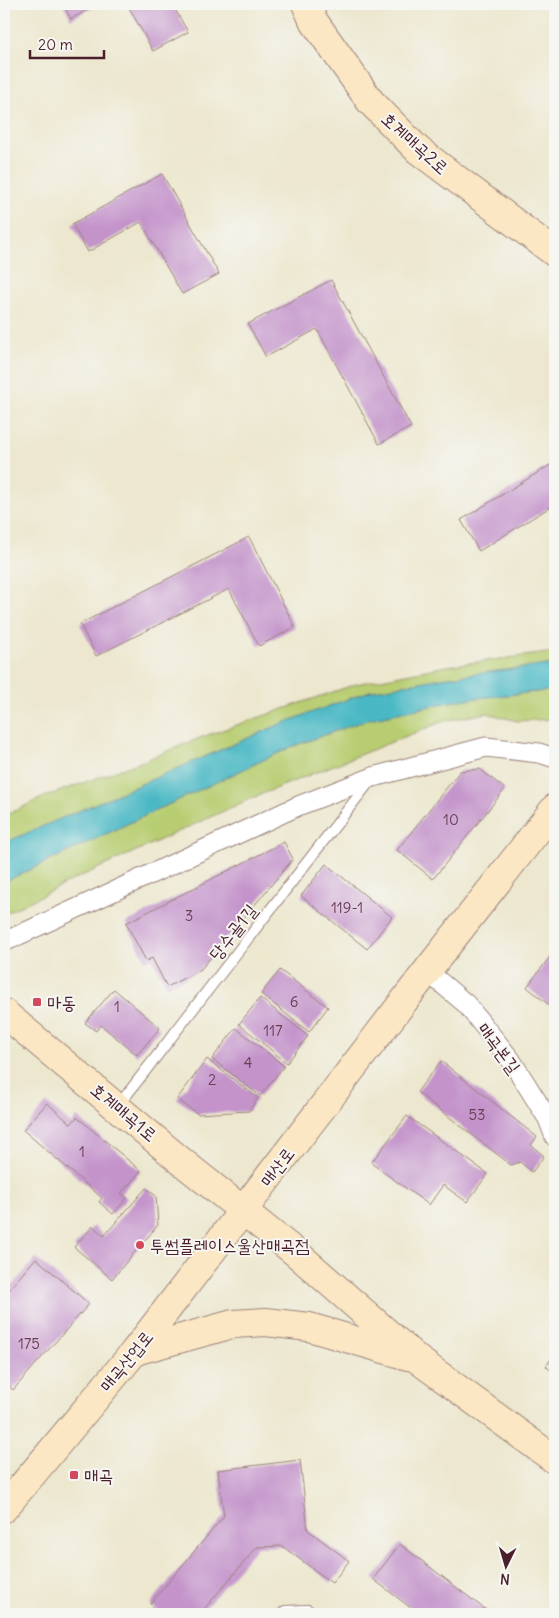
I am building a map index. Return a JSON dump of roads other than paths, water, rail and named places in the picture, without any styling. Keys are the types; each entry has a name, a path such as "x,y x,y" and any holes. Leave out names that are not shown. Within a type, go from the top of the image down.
{"street":[{"name":"호계매곡2로","path":"306,4 314,20 370,101 418,150 555,253"},
{"path":"4,942 298,806 373,777 486,747 555,758"},
{"name":"매산로","path":"244,1210 427,971 555,808"},
{"name":"매곡본길","path":"427,971 466,1004 511,1060 552,1119 555,1137"},
{"name":"호계매곡1로","path":"4,1014 118,1106 181,1161 244,1210"},
{"path":"244,1210 296,1252 417,1359 555,1460"},
{"name":"매곡산업로","path":"4,1508 135,1351 244,1210"},
{"path":"135,1351 233,1324 266,1322 308,1327 417,1359"}],"lane":[{"name":"당수골1길","path":"118,1106 373,777"},
{"path":"282,1614 285,1610 308,1610 312,1614"}],"water":[{"path":"555,664 555,690 459,700 369,719 291,747 4,882 4,843 283,723 370,691 448,677"}],"place":[{"name":"마동","path":"37,1002"},
{"name":"투썸플레이스울산매곡점","path":"140,1245"},
{"name":"매곡","path":"74,1475"}]}
